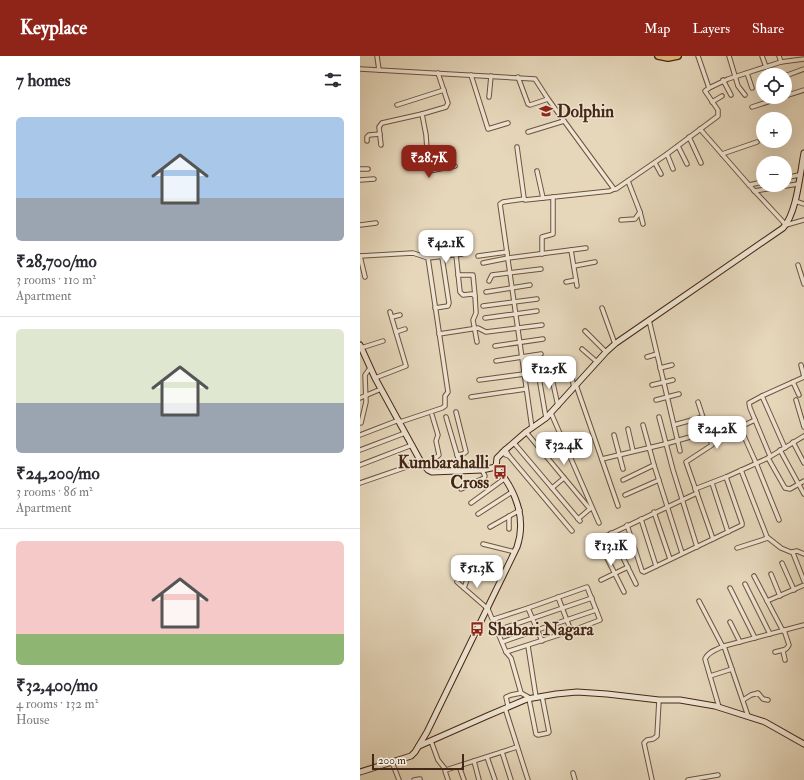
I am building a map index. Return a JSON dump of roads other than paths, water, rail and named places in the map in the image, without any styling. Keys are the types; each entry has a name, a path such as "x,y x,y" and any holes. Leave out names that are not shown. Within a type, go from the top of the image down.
{"main road":[{"path":"658,56 668,58 678,56"}],"street":[{"path":"377,56 379,70"},
{"path":"698,56 709,88"},
{"path":"729,56 738,86 745,95"},
{"path":"762,56 766,67"},
{"path":"779,56 781,62"},
{"path":"532,428 500,204 503,202 524,199 553,198 619,189 718,116 718,110 705,91 709,88 723,80 735,76 781,62 804,59"},
{"path":"360,69 535,79 614,189"},
{"path":"792,73 804,69"},
{"path":"382,145 380,127 382,123 422,114 448,105 438,73"},
{"path":"748,73 752,88"},
{"path":"471,75 488,129 508,123"},
{"path":"489,97 491,76"},
{"path":"518,77 528,104 530,105 548,99"},
{"path":"723,80 731,95"},
{"path":"397,106 444,90"},
{"path":"792,94 804,90"},
{"path":"712,102 722,96"},
{"path":"752,107 762,104"},
{"path":"422,114 428,152 431,158 429,171 455,166"},
{"path":"528,132 564,121"},
{"path":"700,129 786,225"},
{"path":"367,141 367,137 369,135 380,134"},
{"path":"689,137 701,163"},
{"path":"722,154 756,142"},
{"path":"678,146 687,164"},
{"path":"517,147 524,199"},
{"path":"786,225 795,201 804,153"},
{"path":"667,154 674,169"},
{"path":"431,158 449,156"},
{"path":"655,163 661,174"},
{"path":"360,169 368,169"},
{"path":"537,170 543,198"},
{"path":"792,177 800,175"},
{"path":"360,180 374,180"},
{"path":"628,182 640,212 643,224"},
{"path":"749,185 756,184"},
{"path":"754,191 798,185 804,186"},
{"path":"542,254 542,237 554,234 553,198"},
{"path":"795,201 804,204"},
{"path":"621,220 635,219 640,212"},
{"path":"360,772 414,754 515,552 520,539 520,510 512,492 496,467 497,458 504,450 526,432 546,418 615,344 786,225 804,220"},
{"path":"360,225 376,223"},
{"path":"446,256 448,238 458,238"},
{"path":"483,263 508,258 586,248"},
{"path":"571,250 577,286"},
{"path":"478,256 507,252"},
{"path":"365,276 360,256 413,253 428,258 462,254"},
{"path":"456,255 461,294 472,294 475,296"},
{"path":"435,308 448,306 449,303 442,257"},
{"path":"360,435 446,406 445,396 448,392 428,258"},
{"path":"574,266 595,262"},
{"path":"798,265 804,283"},
{"path":"489,281 492,275 540,269"},
{"path":"458,275 473,275 476,313 473,320 477,342"},
{"path":"566,282 576,280"},
{"path":"486,292 530,285"},
{"path":"483,306 537,299"},
{"path":"602,308 615,344"},
{"path":"485,318 538,311"},
{"path":"375,378 406,367 390,312"},
{"path":"392,318 400,315"},
{"path":"649,320 680,451"},
{"path":"439,334 474,328 480,328 486,332 542,325"},
{"path":"396,332 405,329"},
{"path":"585,331 606,352"},
{"path":"495,346 543,340"},
{"path":"383,341 360,347 375,378 421,462 428,470 432,472 482,470 496,467"},
{"path":"582,349 597,362"},
{"path":"496,361 541,354"},
{"path":"647,357 657,354"},
{"path":"549,365 558,406"},
{"path":"660,368 672,365"},
{"path":"800,365 804,377 749,403 769,457 785,488 790,489 804,481"},
{"path":"536,366 546,418"},
{"path":"361,422 366,402 365,375 370,368"},
{"path":"570,368 618,506"},
{"path":"479,380 524,374"},
{"path":"652,385 673,380"},
{"path":"793,382 799,395"},
{"path":"360,398 381,389"},
{"path":"471,397 526,389"},
{"path":"656,400 679,394"},
{"path":"762,396 785,448"},
{"path":"796,400 803,419 804,427"},
{"path":"698,402 711,445 687,461 713,539"},
{"path":"456,412 466,452 457,455"},
{"path":"550,413 591,508 599,523"},
{"path":"428,470 432,461 439,455 436,440 438,435 432,415"},
{"path":"446,417 457,455 459,470"},
{"path":"659,417 665,444 697,547"},
{"path":"674,425 703,417"},
{"path":"755,420 740,427 779,520"},
{"path":"644,425 658,480 668,506 682,553"},
{"path":"628,429 633,451"},
{"path":"526,432 591,508"},
{"path":"602,459 708,432"},
{"path":"360,450 405,433"},
{"path":"614,435 623,469"},
{"path":"602,538 640,518 682,500 712,483 769,457 804,436"},
{"path":"793,442 804,463"},
{"path":"514,443 579,520 591,508"},
{"path":"360,465 412,445"},
{"path":"504,450 572,531"},
{"path":"780,450 804,494"},
{"path":"360,483 421,462"},
{"path":"623,480 654,465"},
{"path":"461,489 484,478 485,476 482,470"},
{"path":"741,470 768,538 781,548 804,554"},
{"path":"626,525 642,571 644,572 697,547 742,525 726,477"},
{"path":"552,488 564,478"},
{"path":"471,503 504,479"},
{"path":"625,495 658,480"},
{"path":"712,483 728,532"},
{"path":"478,514 512,492"},
{"path":"490,527 520,510"},
{"path":"654,512 670,559"},
{"path":"509,516 510,529"},
{"path":"640,518 656,566"},
{"path":"611,533 636,584"},
{"path":"737,548 768,538"},
{"path":"483,544 515,552"},
{"path":"792,552 804,580"},
{"path":"608,558 624,592"},
{"path":"782,563 794,590"},
{"path":"489,572 492,565"},
{"path":"601,580 628,567"},
{"path":"464,588 473,568 503,577"},
{"path":"771,574 780,596"},
{"path":"754,576 784,630 789,645 787,648 775,652"},
{"path":"457,582 488,608 494,619 506,652 511,658 521,693"},
{"path":"745,584 770,634"},
{"path":"767,601 804,585"},
{"path":"494,619 587,587 600,618 599,621 528,646 506,652"},
{"path":"730,588 755,638"},
{"path":"558,597 571,631"},
{"path":"498,630 592,598"},
{"path":"699,601 724,646 748,716"},
{"path":"528,608 542,641"},
{"path":"502,642 596,610"},
{"path":"730,622 740,642"},
{"path":"719,707 705,658 716,649 724,646 804,625"},
{"path":"528,646 534,698 536,734 538,735 549,732 534,698 521,693 506,697 506,707 528,780"},
{"path":"783,650 782,652 785,660"},
{"path":"710,676 732,669"},
{"path":"419,746 506,707 534,698 568,693 592,693 659,700 680,700 719,707 775,726 804,744"},
{"path":"743,700 758,693 763,699 768,700"},
{"path":"652,780 644,743 646,740 654,740 657,736 659,700"},
{"path":"430,741 438,760 446,770 445,772 448,780"},
{"path":"446,770 517,747"},
{"path":"502,752 511,780"},
{"path":"487,757 495,780"},
{"path":"474,761 479,780"},
{"path":"392,762 398,780"},
{"path":"459,766 464,780"},
{"path":"573,773 575,780"},
{"path":"688,780 710,778 718,775"},
{"path":"414,780 420,779"}],"place":[{"name":"Dolphin","path":"546,111"},
{"name":"Kumbarahalli Cross","path":"500,472"},
{"name":"Shabari Nagara","path":"477,629"}]}
